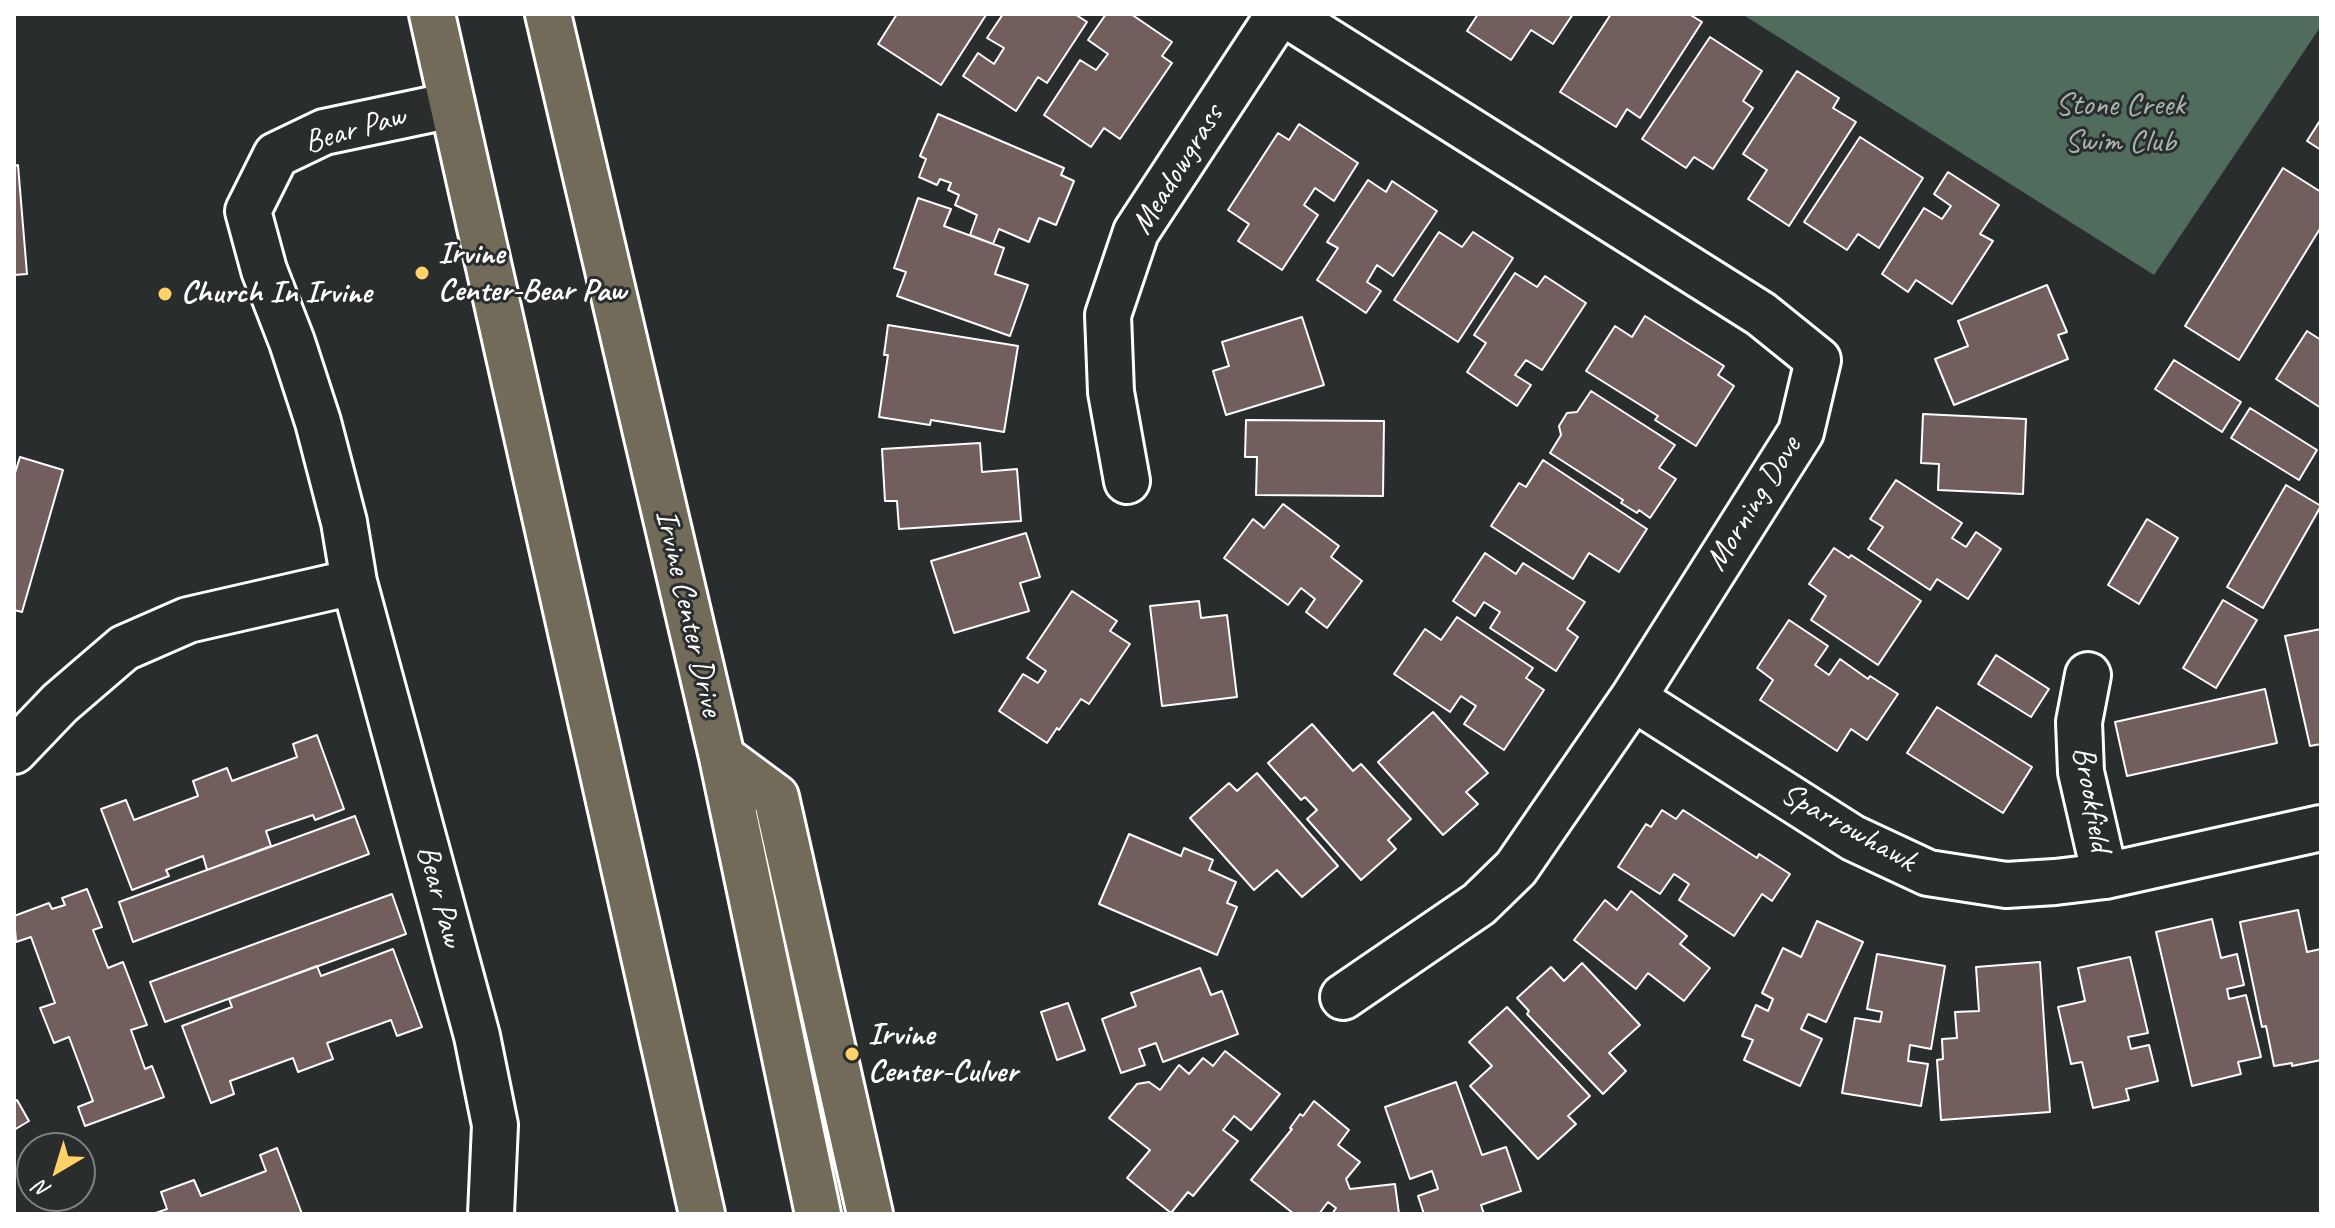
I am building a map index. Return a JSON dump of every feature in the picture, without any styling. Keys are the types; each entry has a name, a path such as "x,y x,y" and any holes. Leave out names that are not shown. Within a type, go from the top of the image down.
{"main road":[{"path":"432,14 702,1214"},
{"name":"Irvine Center Drive","path":"548,14 722,757 818,1214"},
{"path":"722,757 776,797 870,1214"}],"street":[{"name":"Meadowgrass","path":"1127,481 1111,392 1108,315 1136,232 1282,14"},
{"name":"Morning Dove","path":"1282,14 1761,314 1818,360 1801,432 1633,698 1516,868 1479,904 1343,997"},
{"name":"Bear Paw","path":"452,105 324,132 276,155 248,211 264,270 318,422 344,522 354,582 477,1036 495,1125 491,1214"},
{"path":"14,751 60,703 124,648 188,620 354,582"},
{"name":"Brookfield","path":"2088,675 2079,722 2081,772 2105,876"},
{"name":"Sparrowhawk","path":"1633,698 1853,838 1928,873 2006,885 2055,882 2105,876 2321,828"}],"green space":[{"name":"Stone Creek Swim Club","path":"1742,14 2321,14 2321,26 2154,275"}],"building":[{"path":"897,14 986,15 941,85 878,44"},
{"path":"1003,14 1075,14 1087,22 1047,83 1038,77 1016,111 963,76 978,53 994,64 1004,48 987,38"},
{"path":"1106,14 1131,14 1172,42 1162,56 1172,63 1120,139 1104,128 1091,147 1044,115 1080,60 1096,70 1108,54 1088,40"},
{"path":"1478,14 1573,14 1553,44 1531,30 1511,60 1467,31"},
{"path":"1611,14 1689,14 1702,22 1640,118 1627,109 1616,127 1560,92"},
{"path":"1710,37 1762,71 1743,101 1753,108 1713,169 1694,157 1686,168 1642,139"},
{"path":"1797,71 1839,98 1833,108 1856,122 1789,226 1748,199 1767,170 1743,154"},
{"path":"938,114 1064,168 1061,175 1074,181 1056,225 1039,218 1029,242 999,229 993,244 970,235 977,215 955,205 959,195 948,190 951,183 940,179 937,185 919,177 926,159 920,156"},
{"path":"2321,119 2321,150 2307,141"},
{"path":"1299,124 1358,163 1334,201 1315,188 1304,205 1318,215 1282,270 1238,241 1249,224 1228,210 1278,133 1289,140"},
{"path":"1860,137 1923,178 1879,248 1858,234 1847,250 1804,222"},
{"path":"18,165 27,274 14,275 14,166"},
{"path":"2283,168 2321,192 2321,227 2239,360 2185,326"},
{"path":"1948,172 1999,205 1980,234 1993,241 1952,304 1916,280 1908,292 1882,274 1924,208 1942,219 1951,206 1934,194"},
{"path":"1368,180 1386,192 1392,181 1437,211 1393,276 1377,265 1367,282 1381,291 1366,313 1317,280 1338,248 1327,242"},
{"path":"918,198 951,209 944,226 1004,248 995,274 1028,285 1010,336 897,296 906,272 894,268"},
{"path":"1439,232 1462,247 1473,232 1513,258 1458,342 1394,300"},
{"path":"1515,273 1537,287 1545,276 1586,303 1542,370 1526,360 1515,375 1531,385 1517,406 1467,372 1486,343 1474,335"},
{"path":"2047,285 2067,332 2058,335 2068,359 1954,405 1935,359 1968,346 1958,321"},
{"path":"1645,316 1724,366 1718,375 1734,386 1696,446 1655,420 1658,416 1586,371 1615,326 1632,337"},
{"path":"1302,317 1324,385 1226,415 1213,371 1229,366 1222,342"},
{"path":"888,325 1018,346 1004,432 931,420 930,425 879,417 888,355 884,355"},
{"path":"2307,331 2321,340 2321,408 2276,379"},
{"path":"2174,360 2241,402 2222,432 2155,389"},
{"path":"1591,391 1675,445 1659,468 1676,479 1650,518 1621,503 1623,500 1550,453 1561,435 1559,426 1567,413 1577,412"},
{"path":"2250,408 2317,450 2299,480 2231,438"},
{"path":"1923,414 2026,419 2023,494 1938,490 1939,464 1921,463"},
{"path":"1246,420 1384,421 1383,496 1256,495 1257,457 1245,457"},
{"path":"980,443 982,472 1017,469 1021,521 899,529 897,501 885,501 882,449"},
{"path":"20,457 63,470 22,612 14,610 14,476"},
{"path":"1543,460 1647,529 1619,572 1589,553 1573,579 1491,526 1519,483 1526,487"},
{"path":"1896,480 1962,523 1952,538 1966,547 1976,532 2001,549 1968,599 1937,579 1930,590 1868,549 1883,527 1870,519"},
{"path":"2286,485 2321,506 2263,608 2227,587"},
{"path":"1283,504 1339,546 1331,557 1362,581 1327,628 1306,612 1315,599 1301,588 1288,605 1224,558 1253,519 1264,528"},
{"path":"2147,519 2178,538 2139,604 2108,585"},
{"path":"1026,533 1040,577 1020,583 1029,611 954,633 931,561"},
{"path":"1834,548 1849,558 1851,555 1921,601 1878,665 1811,620 1826,596 1809,584"},
{"path":"1485,553 1516,574 1523,563 1585,602 1567,629 1578,637 1556,671 1490,628 1500,612 1484,602 1475,616 1453,601"},
{"path":"1072,591 1117,621 1110,631 1130,644 1089,704 1081,699 1047,743 999,711 1023,674 1038,683 1046,671 1027,658"},
{"path":"2223,600 2257,620 2216,688 2183,668"},
{"path":"1199,601 1201,618 1227,615 1237,697 1162,706 1150,606"},
{"path":"1457,617 1533,668 1526,678 1544,690 1504,750 1464,724 1476,706 1461,696 1450,712 1394,674 1425,629 1441,640"},
{"path":"1789,620 1828,646 1815,665 1829,675 1840,659 1868,679 1870,676 1898,694 1867,740 1851,729 1837,751 1760,700 1773,680 1757,668"},
{"path":"2321,629 2321,744 2310,746 2285,636"},
{"path":"1996,655 2049,689 2031,717 1978,684"},
{"path":"2265,689 2277,743 2127,776 2115,722"},
{"path":"1937,707 2032,767 2003,813 1907,753"},
{"path":"1433,712 1488,773 1466,792 1478,804 1443,835 1378,762"},
{"path":"1312,724 1353,771 1361,764 1411,819 1388,840 1396,849 1361,880 1307,819 1317,810 1305,797 1301,800 1268,763"},
{"path":"317,735 344,809 315,820 313,815 266,831 271,846 207,870 203,856 166,870 169,876 132,890 101,809 126,800 134,820 198,796 193,781 227,768 232,781 297,757 293,744"},
{"path":"1257,773 1338,866 1302,897 1277,870 1254,890 1190,818 1229,783 1237,791"},
{"path":"1662,810 1676,819 1683,810 1757,858 1759,854 1790,874 1772,901 1762,894 1734,936 1679,900 1689,884 1674,874 1660,894 1618,867 1646,824 1651,827"},
{"path":"355,816 369,854 133,942 119,902"},
{"path":"1129,834 1181,856 1184,848 1213,860 1209,870 1236,882 1227,903 1237,907 1217,955 1099,904"},
{"path":"87,889 102,927 93,930 108,968 123,962 147,1025 131,1030 145,1069 152,1066 164,1097 85,1126 78,1107 93,1101 69,1037 54,1043 40,1008 55,1003 31,937 16,942 14,916 49,903 52,909 65,905 62,898"},
{"path":"1631,891 1687,936 1680,944 1710,968 1684,1001 1648,973 1636,989 1574,940 1605,900 1617,910"},
{"path":"392,894 406,934 165,1022 150,982"},
{"path":"2298,910 2307,952 2321,949 2321,1060 2274,1066 2266,1026 2262,1027 2240,922"},
{"path":"2212,919 2221,958 2237,954 2244,985 2227,989 2229,999 2246,995 2261,1057 2238,1062 2241,1074 2192,1086 2156,932"},
{"path":"1817,921 1863,942 1826,1022 1808,1014 1801,1029 1822,1039 1800,1086 1744,1060 1753,1040 1742,1036 1756,1005 1768,1011 1773,999 1762,993 1783,948 1801,957"},
{"path":"393,949 422,1027 397,1036 391,1020 327,1043 333,1059 298,1072 293,1058 230,1081 234,1094 211,1103 182,1026 232,1007 229,999 317,966 321,976"},
{"path":"1877,954 1945,966 1931,1049 1910,1045 1908,1061 1928,1064 1921,1106 1842,1093 1855,1018 1880,1022 1882,1012 1867,1009"},
{"path":"2130,957 2148,1033 2128,1037 2131,1049 2149,1045 2158,1081 2126,1089 2129,1100 2093,1108 2082,1062 2071,1064 2058,1007 2085,1001 2078,968"},
{"path":"2040,962 2050,1112 1941,1120 1937,1060 1943,1059 1942,1039 1957,1038 1955,1012 1979,1011 1976,967"},
{"path":"1582,963 1640,1025 1609,1053 1626,1071 1603,1094 1527,1014 1529,1011 1517,998 1551,967 1564,981"},
{"path":"1200,968 1211,995 1222,991 1238,1034 1163,1062 1156,1043 1139,1049 1145,1065 1121,1073 1102,1019 1136,1006 1131,993"},
{"path":"1068,1003 1085,1050 1057,1060 1041,1012"},
{"path":"1507,1007 1590,1096 1568,1116 1576,1124 1538,1159 1470,1086 1492,1066 1469,1042"},
{"path":"1225,1051 1280,1094 1251,1130 1234,1116 1223,1130 1238,1141 1193,1196 1188,1192 1171,1213 1127,1178 1150,1150 1109,1118 1137,1084 1149,1082 1160,1090 1179,1065 1189,1074 1203,1058 1213,1066"},
{"path":"1456,1082 1482,1155 1506,1147 1521,1191 1481,1205 1484,1214 1424,1214 1418,1196 1438,1189 1432,1171 1410,1179 1385,1107"},
{"path":"17,1100 29,1121 14,1130 14,1102"},
{"path":"1314,1101 1349,1130 1338,1145 1360,1162 1346,1179 1350,1189 1395,1184 1399,1214 1332,1214 1336,1208 1328,1202 1319,1214 1294,1214 1251,1180 1292,1129 1300,1114 1303,1116"},
{"path":"277,1148 302,1214 153,1214 167,1209 161,1192 194,1180 201,1196 266,1171 260,1155"}],"place":[{"name":"Irvine Center-Bear Paw","path":"422,273"},
{"name":"Church In Irvine","path":"165,294"},
{"name":"Irvine Center-Culver","path":"852,1054"}]}
